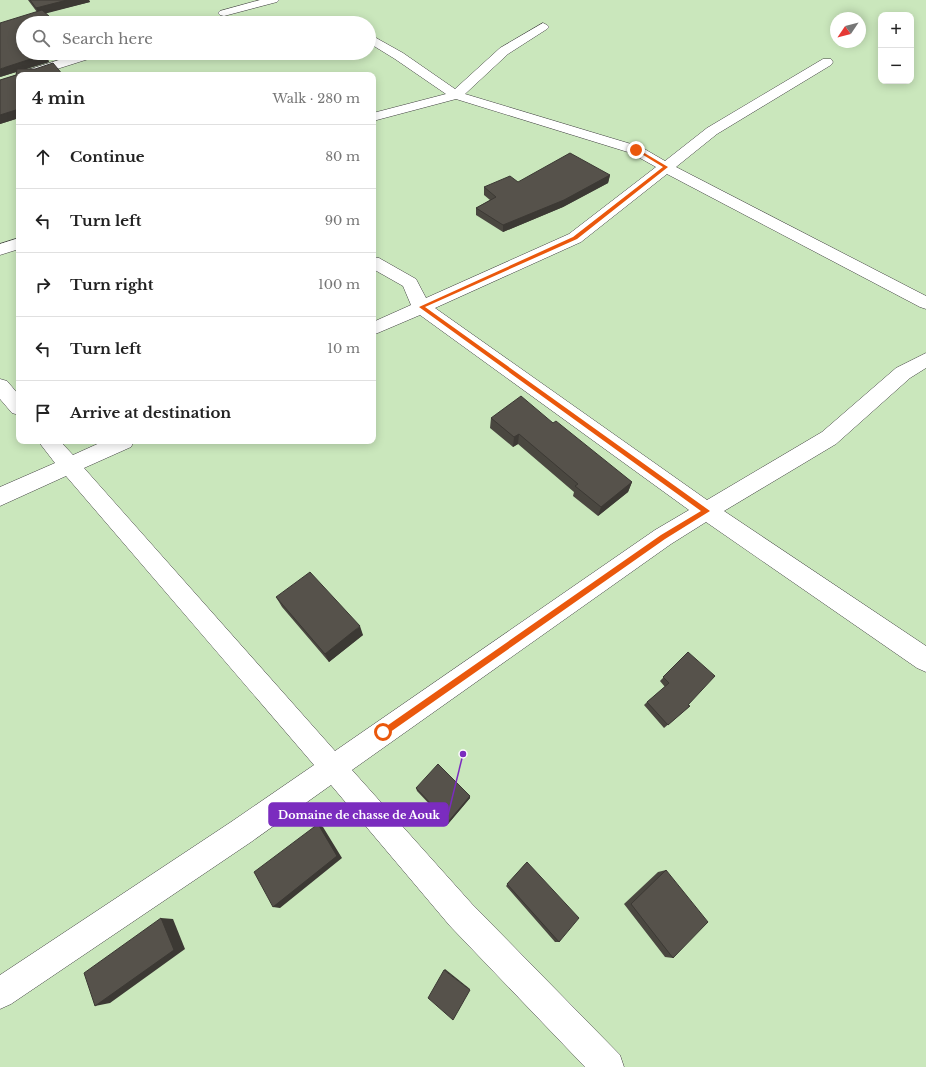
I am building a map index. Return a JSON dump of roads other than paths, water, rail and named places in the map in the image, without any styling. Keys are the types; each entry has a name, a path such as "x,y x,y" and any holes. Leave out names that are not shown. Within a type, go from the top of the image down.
{"street":[{"path":"212,16 273,0"},
{"path":"376,116 456,95 504,51 542,27"},
{"path":"376,42 456,95 636,150 692,182 926,304"},
{"path":"35,72 72,60"},
{"path":"376,328 575,238 712,131 827,62"},
{"path":"0,250 16,244"},
{"path":"376,264 410,283 421,307 707,511 926,660"},
{"path":"0,993 241,832 663,537 829,438 903,373 926,360"},
{"path":"0,386 16,405"},
{"path":"51,444 461,915 608,1067"},
{"path":"0,497 117,444"}],"place":[{"name":"Domaine de chasse de Aouk","path":"463,754"}]}
